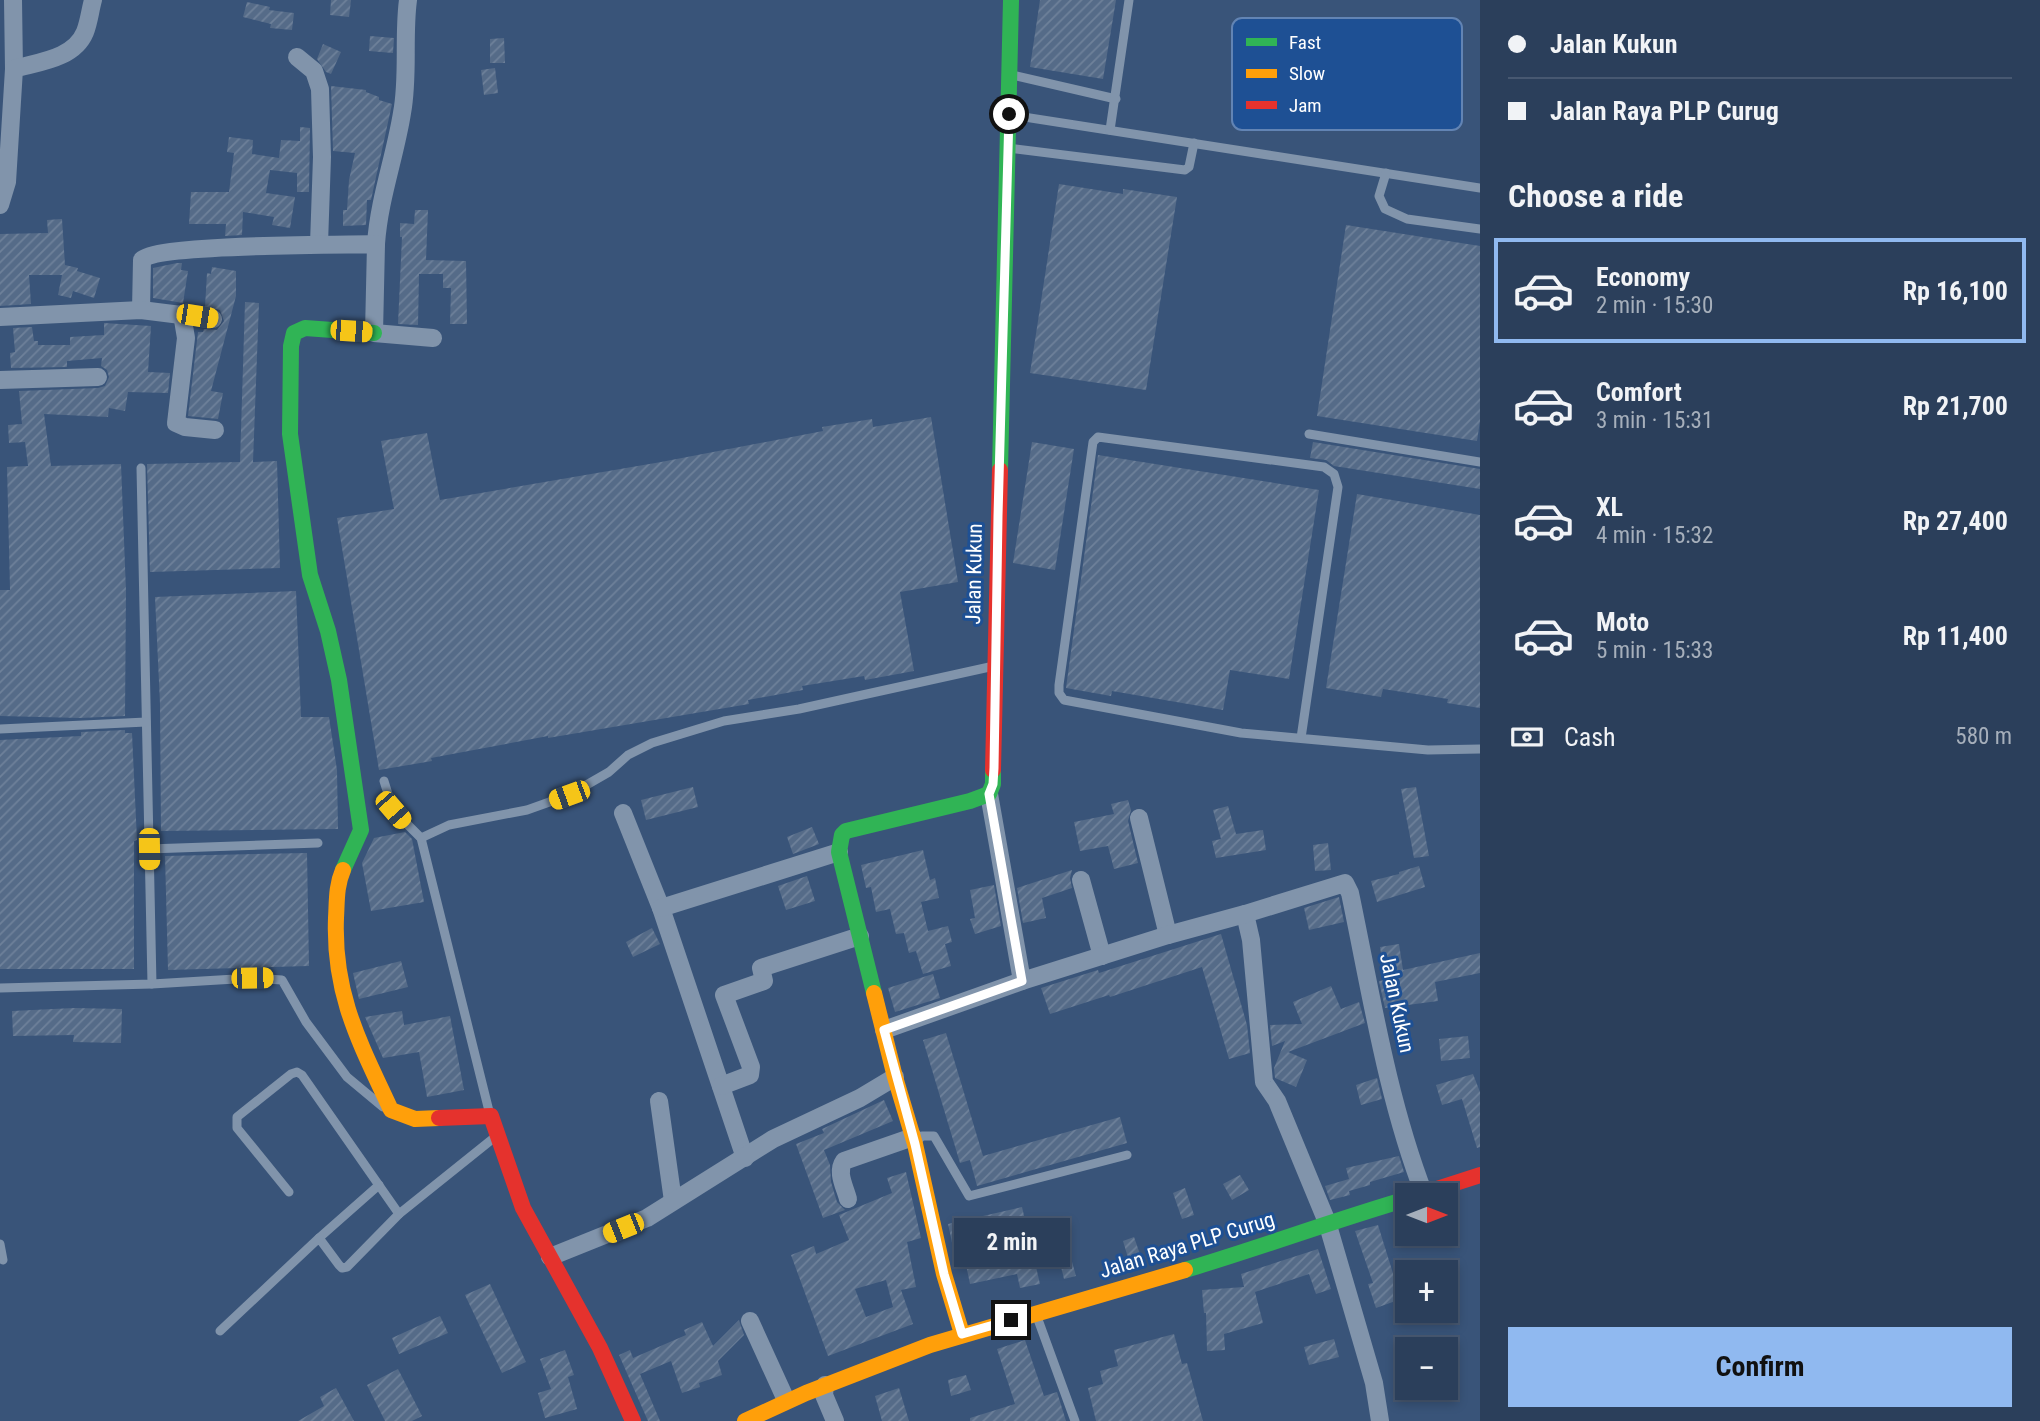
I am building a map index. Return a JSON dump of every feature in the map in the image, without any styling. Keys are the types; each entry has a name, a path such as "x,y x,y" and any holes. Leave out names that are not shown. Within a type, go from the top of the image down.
{"street":[{"path":"0,205 7,182 14,69 13,0"},
{"path":"14,69 57,57 75,48 84,34 93,0"},
{"path":"374,333 378,217 405,90 408,0"},
{"name":"Jalan Kukun","path":"989,794 994,768 1011,0"},
{"path":"297,57 314,71 320,89 322,158 319,244"},
{"path":"141,310 142,260 148,255 184,250 376,244"},
{"path":"0,331 0,317 141,310 213,319"},
{"path":"182,314 186,338 176,423 185,427 215,430"},
{"path":"433,338 305,328 292,335 290,434 310,575 340,680 361,830 338,881 335,948 337,967 344,1002 357,1037 391,1111 415,1119 491,1116 523,1208 600,1348 633,1421"},
{"path":"0,380 99,377"},
{"path":"962,1334 944,1274 914,1141 895,1077 839,852 842,835 846,831 989,794 1022,981"},
{"path":"623,813 661,908 745,1158"},
{"path":"1139,818 1168,935"},
{"path":"661,908 839,852"},
{"path":"1081,880 1102,956"},
{"name":"Jalan Kukun","path":"884,1030 1022,981 1345,883 1348,885 1414,1183"},
{"path":"1245,914 1251,940 1264,1082 1277,1101 1327,1222 1374,1384 1380,1421"},
{"path":"721,1086 750,1075 751,1067 724,995 764,981 761,968 860,936"},
{"path":"550,1257 647,1218 782,1135 860,1098 895,1077"},
{"path":"659,1101 673,1201"},
{"path":"848,1199 840,1172 844,1161 914,1141"},
{"name":"Jalan Raya PLP Curug","path":"1456,1183 1480,1175"},
{"name":"Jalan Raya PLP Curug","path":"745,1421 786,1400 881,1360 1035,1312 1252,1250 1327,1222 1395,1202"},
{"path":"750,1321 786,1400"},
{"path":"825,1385 824,1395 835,1421"}],"lane":[{"path":"1110,130 1129,0"},
{"path":"1010,74 1116,99"},
{"path":"1009,114 1480,188"},
{"path":"1008,148 1185,170 1189,167 1194,143"},
{"path":"1385,173 1378,196 1385,209 1407,219 1480,229"},
{"path":"1309,434 1480,461"},
{"path":"1301,738 1338,487 1334,474 1324,467 1098,437 1095,439 1059,685 1059,693 1064,700 1241,733 1428,750 1480,749"},
{"path":"141,468 152,984"},
{"path":"421,838 449,825 527,810 569,795 609,772 628,755 652,743 724,721 799,709 995,665"},
{"path":"0,729 146,722"},
{"path":"384,781 393,810 421,838 491,1116"},
{"path":"149,849 318,843"},
{"path":"0,988 252,978 282,980 306,1023 347,1077 379,1105 391,1111"},
{"path":"289,1192 237,1128 236,1122 237,1117 297,1072 302,1075 400,1214"},
{"path":"319,1238 339,1265 342,1268 347,1267 400,1214 496,1136"},
{"path":"914,1141 922,1136 934,1136 966,1193 974,1196 1127,1155"},
{"path":"220,1331 379,1185"},
{"path":"0,1244 3,1261"},
{"path":"1035,1312 1076,1421"}],"building":[{"path":"331,0 351,0 349,17 330,15"},
{"path":"1040,0 1116,0 1103,79 1030,67"},
{"path":"247,2 270,7 269,10 294,13 292,30 270,28 271,24 243,17"},
{"path":"370,36 394,38 393,53 369,51"},
{"path":"504,38 505,63 490,63 490,39"},
{"path":"323,44 341,52 331,74 326,72 317,59"},
{"path":"495,68 498,93 484,95 481,70"},
{"path":"331,86 366,90 379,97 379,100 392,104 371,200 367,200 366,225 343,226 343,210 347,210 349,180 355,153 333,151"},
{"path":"300,127 310,128 309,192 297,192 297,173 270,170 266,193 295,197 290,228 272,225 274,217 243,212 242,235 225,236 226,224 189,224 191,192 229,192 234,153 227,152 229,137 253,140 252,154 279,158 281,140 300,141"},
{"path":"1059,184 1123,194 1123,189 1177,197 1146,390 1030,373"},
{"path":"415,210 428,210 426,260 466,261 467,324 450,324 451,288 443,288 443,274 419,274 418,325 398,324 402,237 400,223 414,224"},
{"path":"62,219 65,265 100,278 94,298 73,291 71,298 58,295 62,275 29,275 31,304 0,306 0,234 48,233 47,220"},
{"path":"1346,225 1480,246 1480,421 1477,441 1317,416"},
{"path":"182,263 181,270 188,271 183,303 153,298 153,268"},
{"path":"212,267 236,271 236,296 211,391 223,393 218,419 188,416 198,332 203,332 204,329 217,330 224,321 220,310 205,307 207,273 211,274"},
{"path":"245,302 259,303 253,462 277,461 280,568 150,572 147,464 240,462"},
{"path":"104,323 151,326 148,372 170,373 168,393 128,392 125,411 109,408 108,417 44,414 51,466 121,464 126,591 125,716 0,716 0,590 10,590 7,467 28,466 25,442 9,443 8,425 22,424 19,391 98,388 105,386 109,377 107,370 101,366 102,358 67,361 67,367 11,368 10,353 15,352 13,328 32,327 34,341 38,341 38,345 70,345 70,337 104,335"},
{"path":"931,417 958,582 900,592 914,671 865,680 864,676 802,686 803,690 748,700 749,704 548,736 379,770 337,518 394,509 381,441 427,433 440,500 661,462 823,431 822,427 872,419 873,427"},
{"path":"1032,442 1074,449 1055,570 1013,563"},
{"path":"1313,442 1480,469 1480,489 1334,466 1326,460 1310,458"},
{"path":"1098,455 1319,490 1289,679 1230,670 1223,710 1112,691 1111,696 1066,688"},
{"path":"1357,494 1480,515 1480,708 1447,703 1448,699 1383,689 1381,697 1326,688"},
{"path":"296,591 301,717 329,717 337,770 338,829 161,831 160,704 155,597"},
{"path":"125,730 125,733 132,733 137,840 134,841 134,969 0,969 0,740 81,736 81,732"},
{"path":"693,787 698,807 646,820 641,800"},
{"path":"1416,787 1429,856 1414,858 1401,789"},
{"path":"1128,800 1131,810 1128,821 1138,863 1114,869 1108,846 1080,851 1074,822 1114,814 1111,804"},
{"path":"1228,806 1236,834 1263,830 1266,850 1216,858 1212,841 1221,839 1213,810"},
{"path":"812,827 819,844 793,854 787,837"},
{"path":"405,832 412,839 424,902 371,911 362,863 374,838"},
{"path":"1328,843 1331,870 1315,871 1313,845"},
{"path":"923,850 930,880 935,878 939,898 921,902 928,931 948,926 952,942 945,944 951,966 923,974 916,951 909,953 904,933 896,934 890,909 876,912 871,887 866,888 861,865"},
{"path":"307,853 309,966 168,970 165,856"},
{"path":"1419,866 1425,887 1377,902 1371,881"},
{"path":"1072,870 1072,888 1042,898 1046,918 1023,923 1017,888"},
{"path":"807,876 815,901 786,910 778,886"},
{"path":"994,885 1001,926 975,934 970,919 975,918 970,890"},
{"path":"1339,897 1344,922 1309,930 1304,908"},
{"path":"652,928 660,944 633,957 626,942"},
{"path":"1221,934 1247,1025 1250,1053 1229,1059 1202,967 1050,1014 1041,988 1098,970 1099,973"},
{"path":"1399,944 1403,970 1480,953 1480,973 1435,982 1438,1001 1385,1008 1379,981 1385,980 1380,947"},
{"path":"401,961 408,987 359,999 353,973"},
{"path":"933,974 940,998 895,1012 888,988"},
{"path":"1331,986 1341,1009 1359,1002 1365,1023 1288,1052 1307,1060 1296,1087 1275,1078 1274,1068 1285,1041 1272,1046 1270,1025 1302,1024 1293,1002"},
{"path":"122,1009 121,1043 73,1042 74,1035 13,1036 12,1011"},
{"path":"402,1011 404,1025 450,1016 464,1090 427,1097 419,1052 383,1058 365,1017"},
{"path":"946,1033 983,1156 1120,1117 1127,1143 977,1186 970,1160 960,1163 923,1040"},
{"path":"1468,1036 1470,1058 1441,1061 1439,1039"},
{"path":"1473,1074 1480,1092 1480,1147 1477,1148 1462,1099 1442,1105 1436,1085"},
{"path":"1377,1078 1382,1099 1361,1105 1356,1085"},
{"path":"884,1100 893,1121 824,1150 830,1165 831,1182 837,1202 845,1210 823,1218 796,1144 824,1133 822,1129"},
{"path":"1399,1156 1404,1172 1370,1182 1370,1185 1349,1191 1350,1195 1330,1200 1325,1186 1349,1179 1346,1168"},
{"path":"906,1172 921,1238 907,1242 916,1287 901,1290 913,1324 828,1356 791,1255 814,1246 816,1254 849,1240 839,1215 892,1193 887,1178","holes":["886,1280 893,1307 866,1317 855,1289"]},
{"path":"1240,1175 1249,1190 1232,1200 1223,1184"},
{"path":"1185,1188 1194,1215 1182,1219 1173,1193"},
{"path":"1022,1207 1040,1284 1020,1288 1017,1274 970,1284 965,1260 956,1261 948,1224"},
{"path":"1378,1225 1395,1280 1395,1301 1376,1308 1368,1284 1373,1283 1355,1231"},
{"path":"1134,1237 1141,1257 1129,1261 1123,1241"},
{"path":"1318,1249 1331,1289 1316,1294 1309,1274 1255,1292 1263,1323 1224,1334 1225,1350 1207,1351 1206,1313 1202,1290 1244,1287 1241,1274"},
{"path":"1069,1251 1076,1276 1064,1279 1058,1254"},
{"path":"490,1284 526,1362 502,1373 465,1295"},
{"path":"440,1316 448,1333 399,1354 392,1338"},
{"path":"739,1320 744,1335 718,1361 722,1375 699,1383 700,1387 682,1393 671,1361 640,1374 660,1421 648,1421 619,1355 630,1350 633,1358 686,1335 684,1330 702,1322 713,1346"},
{"path":"1174,1334 1182,1364 1187,1363 1203,1421 1096,1421 1088,1388 1103,1384 1100,1371 1118,1366 1114,1350"},
{"path":"1334,1339 1339,1357 1309,1365 1304,1347"},
{"path":"1025,1340 1044,1396 1057,1392 1066,1421 970,1421 970,1418 1015,1404 997,1349"},
{"path":"565,1350 574,1375 568,1377 577,1409 545,1418 538,1393 551,1389 540,1359"},
{"path":"398,1369 422,1416 412,1421 385,1421 367,1385"},
{"path":"966,1375 971,1390 951,1396 948,1380"},
{"path":"336,1388 354,1421 298,1421 324,1406 320,1397"},
{"path":"899,1388 909,1421 882,1421 875,1396"}],"traffic: fast":[{"path":"1000,470 1011,0"},
{"path":"343,870 361,830 339,680 328,631 310,575 290,434 291,346 294,333 305,328 374,333"},
{"path":"874,993 839,852 842,835 846,831 989,794 993,784 993,770"},
{"path":"1185,1270 1395,1203"}],"traffic: slow":[{"path":"343,870 337,894 336,946 344,995 359,1040 391,1110 415,1119 439,1118"},
{"path":"874,993 915,1144 944,1274 962,1334"},
{"path":"745,1421 806,1393 930,1345 1185,1270"}],"traffic: jam":[{"path":"993,770 1000,470"},
{"path":"439,1118 491,1116 523,1208 600,1348 633,1421"},
{"path":"1455,1183 1480,1175"}],"route":[{"path":"1009,114 994,768 989,794 1022,981 884,1030 915,1144 944,1274 962,1334 1011,1320"}]}
